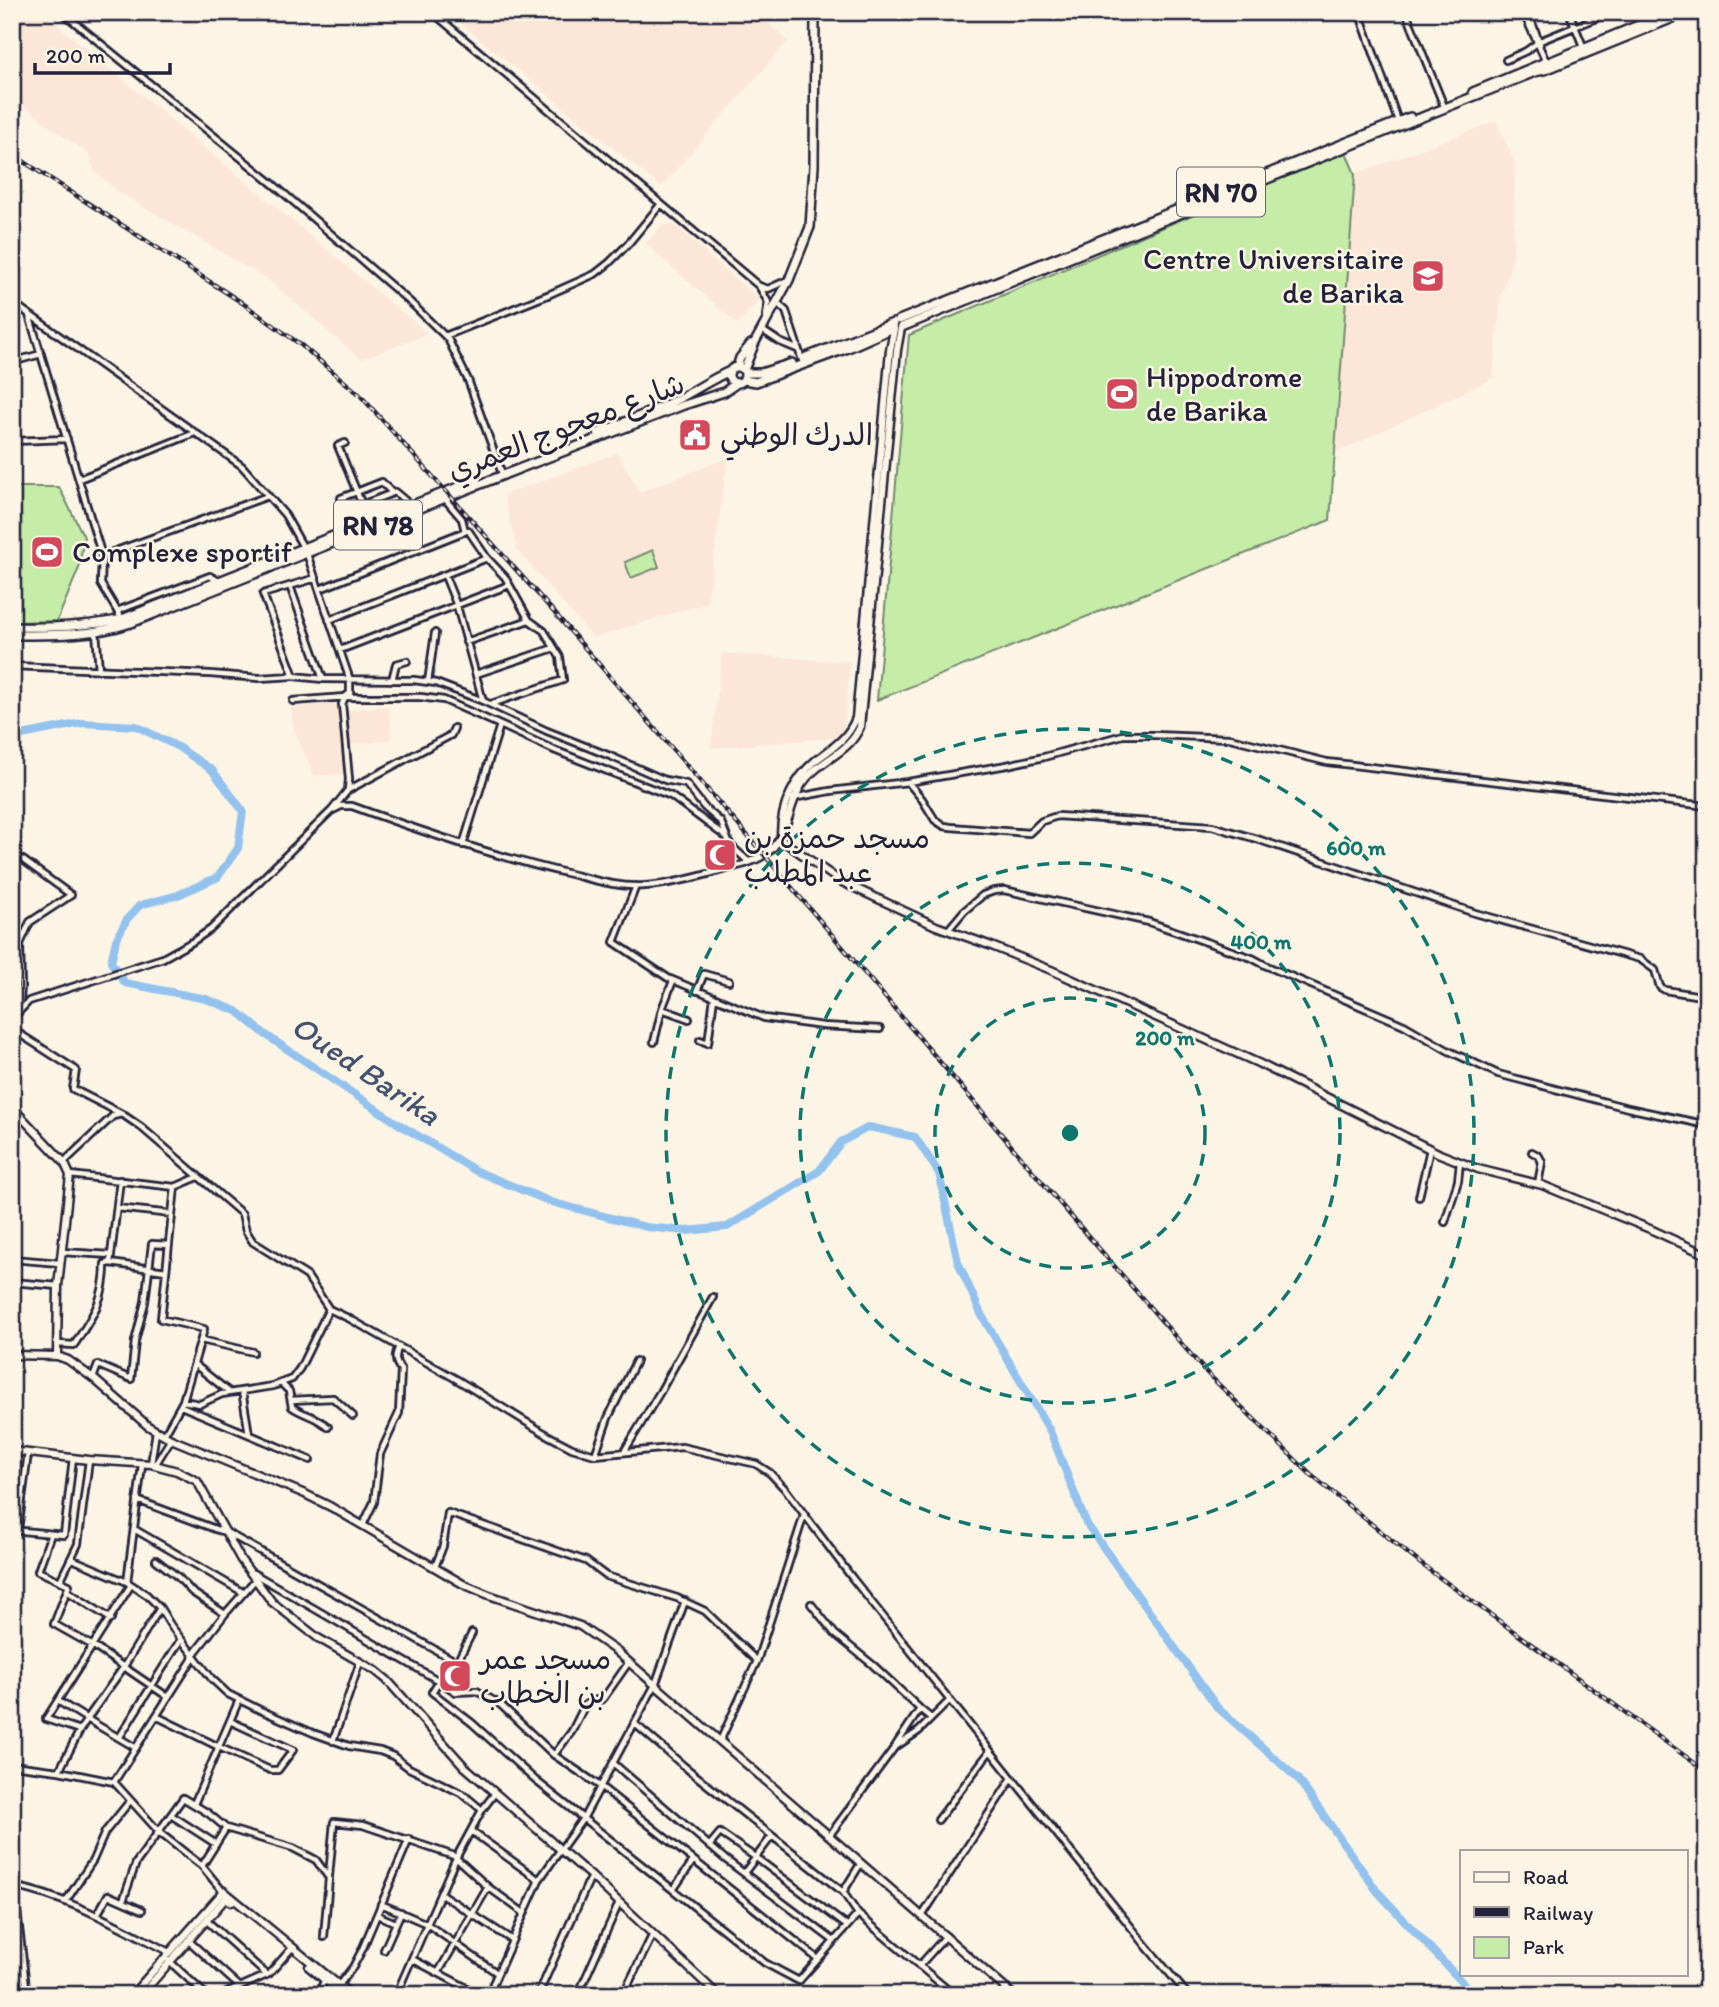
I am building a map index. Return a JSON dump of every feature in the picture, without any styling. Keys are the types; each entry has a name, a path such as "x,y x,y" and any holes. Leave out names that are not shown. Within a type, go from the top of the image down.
{"main road":[{"path":"740,374 761,329 789,280 810,219 814,166 816,12"},
{"name":"RN 70","path":"776,369 897,326 1670,12"},
{"name":"RN 70","path":"1302,163 1443,104 1688,12"},
{"name":"RN 70","path":"740,374 756,382 802,361"},
{"name":"RN 78","path":"740,374 776,369"},
{"name":"شارع معجوج العمري","path":"12,635 66,635 117,628 167,610 409,504 645,414 678,400 712,379 740,374"},
{"name":"شارع معجوج العمري","path":"12,627 68,628 122,619 724,392 740,374"}],"street":[{"path":"62,12 273,184 410,302 445,336 468,380 501,471"},
{"path":"432,12 759,286 768,302 766,321"},
{"path":"1359,12 1398,122"},
{"path":"1406,12 1443,104"},
{"path":"1523,12 1539,44"},
{"path":"1528,12 1547,64"},
{"path":"1569,12 1583,47"},
{"path":"1506,60 1611,12"},
{"path":"1641,12 1645,22"},
{"path":"445,336 595,274 628,244 662,205"},
{"path":"759,286 768,289 789,280"},
{"path":"12,302 242,466 285,515 316,578 350,680 348,695 342,704 348,790"},
{"path":"777,303 786,311 802,361"},
{"path":"29,315 102,556 101,584 122,619"},
{"path":"331,811 341,806 352,806 515,861 622,885 645,886 697,877 749,862 766,853 780,837 782,822 792,798 808,776 851,742 862,721 897,326"},
{"path":"761,329 780,342 798,349"},
{"path":"12,362 41,354"},
{"path":"79,479 196,433"},
{"path":"12,441 67,439"},
{"path":"345,443 338,446 366,517 409,504"},
{"path":"341,498 382,482 392,493"},
{"path":"346,511 395,492 409,504"},
{"path":"102,556 268,496"},
{"path":"444,499 462,519 466,531 468,530 505,578 529,620 544,631 560,657 563,680 490,704"},
{"path":"320,589 466,531"},
{"path":"329,620 487,558"},
{"path":"117,611 210,576 219,582"},
{"path":"445,576 457,606 483,701"},
{"path":"294,676 263,594 316,578"},
{"path":"341,650 509,585"},
{"path":"290,586 323,679"},
{"path":"467,642 529,620"},
{"path":"96,631 99,670"},
{"path":"428,682 435,633"},
{"path":"476,674 554,648"},
{"path":"392,680 396,664 407,661"},
{"path":"12,666 436,683 665,780 686,784 704,807 721,822 730,845 749,862"},
{"path":"293,701 348,695 420,696 444,700 554,750 671,796 728,839"},
{"path":"463,845 500,725"},
{"path":"12,1019 29,1001 163,958 192,942 211,929 331,811 348,790 451,735 454,728"},
{"path":"792,798 908,782 1044,757 1123,736 1153,735 1230,738 1327,762 1707,806"},
{"path":"908,782 935,820 951,827 1029,833 1042,821 1056,816 1212,826 1280,846 1475,913 1640,959 1655,970 1660,987 1665,990 1707,997"},
{"path":"780,837 840,881 948,930 1051,970 1258,1063 1430,1149 1478,1169 1538,1184 1707,1255"},
{"path":"12,855 71,895 30,922 20,944 22,987 19,1011"},
{"path":"637,886 614,942 673,981 764,1018 823,1026 880,1029"},
{"path":"948,930 974,901 994,891 1023,894 1149,922 1252,958 1404,1025 1449,1051 1498,1074 1628,1108 1707,1125"},
{"path":"697,991 704,974 729,981"},
{"path":"654,1042 662,1009 673,981"},
{"path":"699,1040 708,1043 714,997"},
{"path":"662,1009 689,1019"},
{"path":"12,1029 76,1070 72,1088 141,1127 242,1214 246,1231 253,1242 307,1276 329,1309 572,1448 595,1455 682,1447 756,1464 770,1473 1185,1994"},
{"path":"12,1107 64,1162 70,1175 58,1286 57,1356"},
{"path":"64,1162 113,1116 122,1114"},
{"path":"1419,1197 1430,1149"},
{"path":"1532,1152 1539,1156 1542,1162 1538,1184"},
{"path":"1445,1223 1458,1181 1460,1162"},
{"path":"70,1175 175,1187 198,1177"},
{"path":"110,1264 120,1180"},
{"path":"153,1465 182,1403 204,1329 161,1319 175,1187"},
{"path":"117,1208 172,1214"},
{"path":"93,1378 98,1365 131,1379 152,1244 169,1245"},
{"path":"61,1252 111,1255"},
{"path":"12,1259 61,1263"},
{"path":"58,1344 74,1345 95,1313 106,1284 105,1264 166,1271"},
{"path":"12,1282 58,1286"},
{"path":"624,1452 713,1297"},
{"path":"182,1403 200,1404 222,1394 273,1387 292,1379 329,1309"},
{"path":"201,1340 253,1352"},
{"path":"363,1525 374,1502 380,1454 399,1413 401,1370 395,1357 399,1347"},
{"path":"12,1354 57,1356 68,1360 156,1431 305,1494 463,1584 580,1626 629,1662 946,1936 1008,1993"},
{"path":"595,1455 608,1418 636,1361"},
{"path":"194,1364 229,1393"},
{"path":"281,1383 289,1391 292,1407 299,1413 314,1416 328,1427"},
{"path":"242,1391 249,1434"},
{"path":"291,1401 333,1398 353,1416"},
{"path":"182,1403 310,1460"},
{"path":"153,1465 156,1431"},
{"path":"12,1451 153,1465 177,1471 197,1481 249,1571 272,1602 318,1638 387,1680 464,1766 592,1876 718,1995"},
{"path":"28,1453 15,1530 51,1534 64,1535 73,1457"},
{"path":"60,1581 78,1544 89,1460"},
{"path":"80,1730 46,1719 111,1619 129,1583 142,1465"},
{"path":"137,1500 226,1532 457,1662 472,1633"},
{"path":"435,1567 443,1546 448,1513 586,1561 606,1576 685,1601 705,1611 757,1661"},
{"path":"720,1741 757,1661 804,1515"},
{"path":"134,1529 244,1593"},
{"path":"51,1534 38,1571 69,1585 54,1624 93,1646 168,1697"},
{"path":"72,1559 129,1583 147,1595 160,1608 212,1679 228,1694 333,1741 393,1756 409,1768 463,1794 482,1810"},
{"path":"156,1560 192,1592 225,1615"},
{"path":"249,1571 456,1692 477,1691 501,1706 554,1755 600,1786 818,1959"},
{"path":"114,1782 193,1655 256,1580"},
{"path":"68,1591 111,1619"},
{"path":"488,1995 539,1880 584,1817 655,1685 685,1601"},
{"path":"811,1604 835,1634 931,1718"},
{"path":"59,1771 80,1730 160,1608"},
{"path":"119,1738 181,1639"},
{"path":"333,1741 360,1662"},
{"path":"554,1755 572,1731 585,1706 603,1699 629,1662"},
{"path":"439,1681 432,1692 472,1723 536,1780 765,1963 799,1981 858,1914"},
{"path":"58,1700 136,1748"},
{"path":"194,1804 239,1700"},
{"path":"894,1748 919,1731 950,1700"},
{"path":"829,1836 920,1709"},
{"path":"156,1716 275,1771 281,1768 293,1750 230,1721"},
{"path":"634,1723 685,1767 843,1892 858,1914 954,1995"},
{"path":"910,1723 919,1731"},
{"path":"938,1819 990,1751"},
{"path":"613,1763 709,1846 834,1941"},
{"path":"12,1765 114,1782 160,1833 201,1866 225,1895 351,1995"},
{"path":"922,1916 1012,1778"},
{"path":"396,1995 456,1858 482,1810 495,1793"},
{"path":"123,1901 136,1863 160,1833 183,1797 226,1828 293,1848 316,1860 329,1878"},
{"path":"66,1901 93,1860 104,1832 130,1801"},
{"path":"172,1815 216,1844"},
{"path":"324,1937 334,1822 363,1825 409,1839 456,1858 488,1887 524,1913"},
{"path":"201,1866 226,1828"},
{"path":"471,1830 539,1880"},
{"path":"709,1846 720,1833 847,1926"},
{"path":"744,1873 772,1836"},
{"path":"339,1985 357,1958 409,1839"},
{"path":"673,1890 693,1861"},
{"path":"843,1892 861,1863"},
{"path":"12,1868 27,1995"},
{"path":"538,1995 592,1876"},
{"path":"14,1887 43,1893 97,1915 168,1957 206,1995"},
{"path":"438,1973 488,1887"},
{"path":"441,1894 512,1940"},
{"path":"97,1915 108,1895 142,1909"},
{"path":"141,1995 168,1957 189,1941 225,1895"},
{"path":"132,1995 225,1895"},
{"path":"578,1995 620,1902"},
{"path":"381,1904 428,1923 497,1973"},
{"path":"384,1950 401,1912"},
{"path":"377,1914 396,1923"},
{"path":"207,1921 267,1975"},
{"path":"12,1933 21,1935"},
{"path":"623,1995 653,1933"},
{"path":"919,1966 946,1936"},
{"path":"189,1941 240,1987"},
{"path":"222,1995 267,1975 291,1949"},
{"path":"412,1959 480,1995"},
{"path":"318,1995 326,1977"},
{"path":"326,1977 343,1995"},
{"path":"398,1989 406,1995"}],"shaded area":[{"path":"12,12 42,12 428,334 361,359 267,279 120,193 94,171 90,155 12,95"},
{"path":"447,12 755,12 788,41 661,187"},
{"name":"Centre Universitaire de Barika","path":"1496,121 1515,162 1513,256 1501,296 1493,378 1336,453 1355,174"},
{"path":"662,225 674,225 759,300 737,324 646,244"},
{"path":"617,453 640,492 728,458 707,603 593,638 517,550 504,495"},
{"path":"722,653 850,662 843,737 711,748"},
{"path":"337,702 344,774 314,776 293,726 291,708"},
{"path":"389,706 392,740 349,745 345,710"}],"green space":[{"name":"Hippodrome de Barika","path":"1345,150 1355,174 1330,520 877,700 909,335"},
{"name":"Complexe sportif","path":"12,487 59,487 84,537 79,568 57,621 12,622"},
{"path":"653,550 659,567 631,578 625,562"}],"waterway":[{"name":"Oued Barika","path":"12,737 82,723 136,726 178,747 212,770 243,811 238,848 218,877 178,895 140,905 127,919 116,940 111,962 125,983 206,999 237,1011 266,1035 397,1123 476,1171 551,1202 646,1227 686,1231 727,1227 819,1171 841,1142 869,1127 915,1137 939,1173 958,1262 981,1314 1050,1431 1086,1523 1217,1707 1298,1779 1377,1891 1474,1995"}],"railway":[{"path":"12,154 241,302 301,345 359,394 552,610 760,850 1206,1372 1311,1475 1421,1564 1707,1772"}],"place":[{"name":"Centre Universitaire de Barika","path":"1428,276"},
{"name":"Hippodrome de Barika","path":"1122,394"},
{"name":"الدرك الوطني","path":"695,435"},
{"name":"Complexe sportif","path":"47,552"},
{"name":"مسجد حمزة بن عبد المطلب","path":"720,855"},
{"name":"مسجد عمر بن الخطاب","path":"455,1676"}]}
